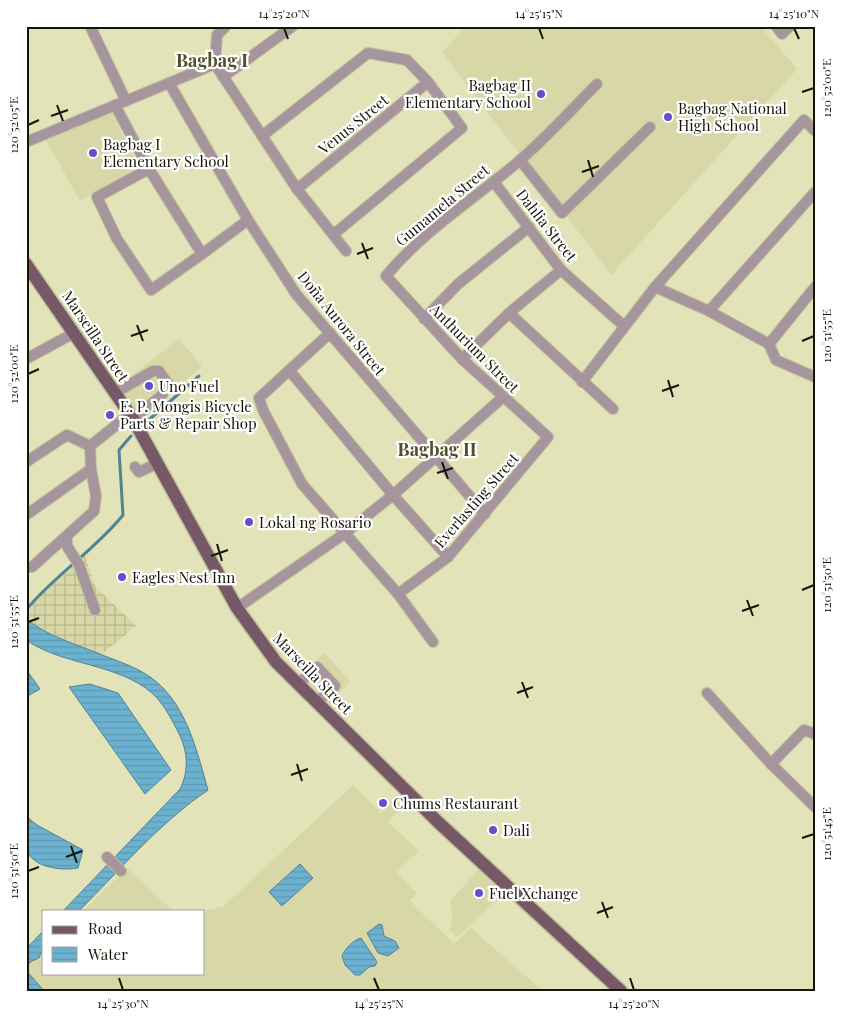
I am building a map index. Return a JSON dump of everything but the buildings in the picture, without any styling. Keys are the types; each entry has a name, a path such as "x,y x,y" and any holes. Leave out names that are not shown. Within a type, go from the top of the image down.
{"main road":[{"name":"Marseilla Street","path":"26,264 131,417 238,608 276,662 439,823 621,991"}],"street":[{"path":"90,26 126,101"},
{"path":"226,26 216,35 215,64 297,189 346,251"},
{"path":"223,77 293,26"},
{"path":"776,26 782,34 790,26"},
{"path":"262,136 368,53 406,60 428,82 462,128 334,234"},
{"path":"26,142 215,64"},
{"name":"Venus Street","path":"297,189 428,82"},
{"name":"Doña Aurora Street","path":"169,83 248,220 296,294 485,514"},
{"name":"Gumamela Street","path":"386,276 398,262 440,223 520,160 597,84"},
{"path":"115,105 149,169 202,254"},
{"path":"582,382 656,287 804,120 815,131"},
{"path":"520,160 562,213 650,127"},
{"path":"149,169 97,197 117,239 151,290 248,220"},
{"name":"Dahlia Street","path":"494,182 561,270 624,326"},
{"path":"709,310 815,192"},
{"path":"424,319 458,284 529,227"},
{"path":"462,359 509,313 561,270"},
{"name":"Anthurium Street","path":"386,276 462,359 548,438"},
{"path":"656,287 709,310 769,344 776,360 815,377"},
{"path":"769,344 815,287"},
{"path":"509,313 613,409"},
{"path":"26,359 74,333"},
{"path":"330,333 260,398 263,410 302,484 398,594 433,642"},
{"path":"289,370 393,495 448,556"},
{"path":"90,446 162,395 168,384 159,371 153,371 115,393"},
{"path":"238,608 344,534 393,495 503,397"},
{"path":"26,462 67,435 90,446"},
{"name":"Everlasting Street","path":"398,594 448,556 548,438"},
{"path":"26,567 32,568 94,511 96,496 91,469 90,446"},
{"path":"135,467 139,472 158,463"},
{"path":"26,515 91,469"},
{"path":"67,541 67,546 79,565 94,610"},
{"path":"298,684 318,666 335,686 317,702"},
{"path":"707,693 771,764 815,807"},
{"path":"771,764 804,730 815,734"},
{"path":"106,857 121,871"}],"shaded area":[{"name":"Bagbag National High School","path":"467,26 760,26 797,69 611,275 442,52"},
{"name":"Bagbag I Elementary School","path":"111,111 139,168 80,201 45,138"},
{"path":"179,339 202,366 140,421 118,386"},
{"path":"85,556 95,586 136,626 101,655 53,636 26,619 26,613 40,596"},
{"path":"325,653 350,681 330,705 300,674"},
{"path":"353,785 381,813 395,798 403,806 388,822 419,851 396,872 417,893 410,901 454,944 471,928 543,991 44,991 26,970 26,962 42,948 42,974 205,974 205,911 224,906"},
{"path":"481,867 507,890 457,937 450,930 452,916 450,901"},
{"path":"127,868 172,910 84,910"}],"water":[{"path":"26,619 42,630 59,638 126,664 158,683 179,709 187,725 199,757 208,790 173,817 80,910 64,910 180,789 185,775 186,755 182,741 171,718 152,693 138,683 123,676 57,655 41,649 26,640"},
{"path":"26,669 40,689 26,697"},
{"path":"90,684 118,693 171,770 145,794 69,687"},
{"path":"26,816 37,825 83,850 78,868 48,867 40,864 29,855 25,837"},
{"path":"300,864 313,878 282,906 269,892"},
{"path":"379,924 382,925 384,936 395,941 399,948 388,956 378,953 367,933"},
{"path":"42,932 42,950 39,958 26,966 27,948"},
{"path":"361,938 377,962 375,966 369,967 360,975 355,975 345,965 342,956 350,945"},
{"path":"26,970 44,991 26,991"}],"waterway":[{"path":"143,425 199,376"},
{"path":"26,610 49,585 100,540 123,515 119,450 131,436"}],"place":[{"name":"Bagbag II Elementary School","path":"541,94"},
{"name":"Bagbag National High School","path":"668,117"},
{"name":"Bagbag I Elementary School","path":"93,153"},
{"name":"Uno Fuel","path":"149,386"},
{"name":"E. P. Mongis Bicycle Parts & Repair Shop","path":"110,415"},
{"name":"Lokal ng Rosario","path":"249,522"},
{"name":"Eagles Nest Inn","path":"122,577"},
{"name":"Chums Restaurant","path":"383,803"},
{"name":"Dali","path":"493,830"},
{"name":"Fuel Xchange","path":"479,893"}],"district":[{"name":"Bagbag I","path":"212,60"},
{"name":"Bagbag II","path":"437,449"}]}
